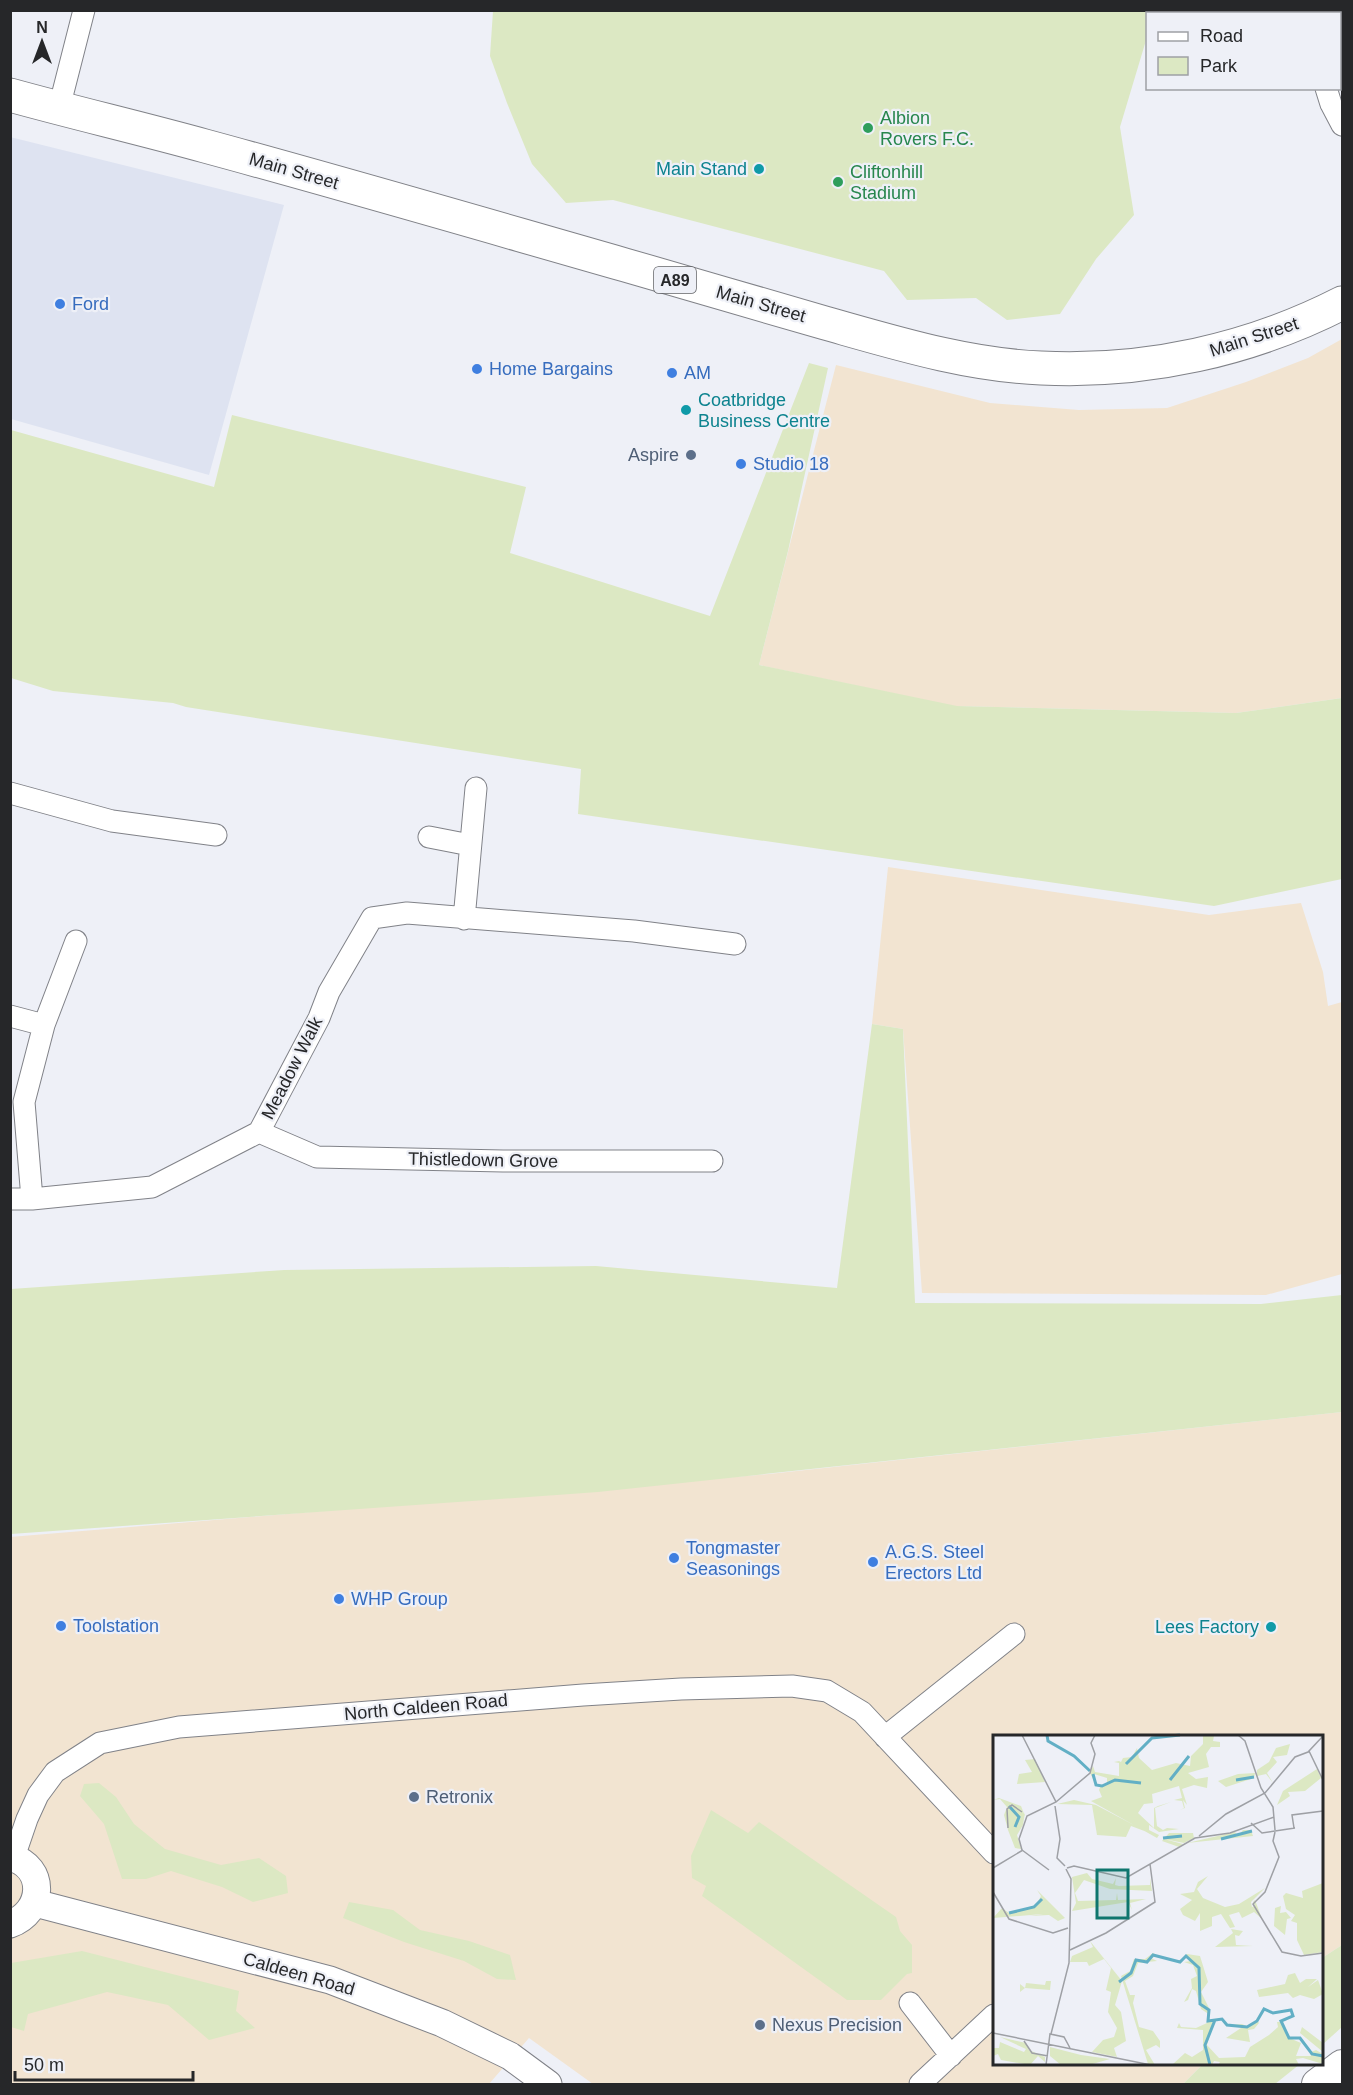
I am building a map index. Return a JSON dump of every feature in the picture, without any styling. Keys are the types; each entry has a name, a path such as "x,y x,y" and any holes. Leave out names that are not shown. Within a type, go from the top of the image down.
{"main road":[{"name":"Main Street","path":"10,95 285,168 847,329 962,359 1040,368 1093,369 1134,365 1188,357 1243,344 1342,303"},
{"path":"1317,2085 1342,2065"}],"street":[{"path":"59,108 84,10"},
{"path":"1327,90 1342,125"},
{"path":"464,919 476,788"},
{"path":"10,793 112,822 216,835"},
{"path":"429,837 470,845"},
{"name":"Meadow Walk","path":"10,1199 32,1199 152,1187 259,1132 319,1018 329,992 372,918 407,913 634,931 735,944"},
{"path":"32,1199 24,1102 44,1025 76,941"},
{"path":"10,1016 44,1025"},
{"name":"Thistledown Grove","path":"259,1132 317,1157 503,1161 712,1161"},
{"path":"885,1737 1014,1634"},
{"name":"North Caldeen Road","path":"12,1857 35,1803 55,1772 100,1743 179,1727 583,1695 792,1686 827,1690 862,1712 993,1852"},
{"path":"10,1924 23,1919 35,1903 37,1890 31,1871 23,1862 12,1857"},
{"name":"Caldeen Road","path":"35,1903 330,1980 442,2023 510,2056 548,2085"},
{"path":"910,2003 951,2056"},
{"path":"920,2085 993,2016"}],"shaded area":[{"path":"10,137 284,205 209,475 11,419"},
{"path":"1342,339 1342,698 1236,713 953,706 759,665 836,365 990,403 1079,410 1167,408 1246,382 1308,358"},
{"path":"888,867 1209,915 1301,903 1323,972 1328,1006 1342,1002 1342,1274 1266,1295 922,1293 903,1029 872,1024"},
{"path":"1342,1412 1342,1945 1323,1957 1323,1735 993,1735 993,2065 1202,2065 1183,2084 593,2084 529,2038 489,2084 11,2084 10,1537 769,1474"}],"green space":[{"name":"Cliftonhill Stadium","path":"493,11 1156,11 1146,12 1146,40 1120,127 1134,215 1096,259 1060,314 1007,320 976,298 907,300 884,271 613,200 566,203 532,164 490,56"},
{"path":"809,363 828,368 788,551 759,665 957,706 1236,713 1342,698 1342,879 1214,906 578,814 581,769 186,707 173,703 53,691 11,678 11,430 214,487 232,415 526,487 510,553 710,616"},
{"path":"872,1024 903,1029 915,1303 1261,1304 1342,1295 1342,1412 598,1492 11,1534 11,1289 284,1270 596,1266 837,1288"},
{"path":"99,1783 116,1797 134,1824 165,1849 221,1865 259,1858 286,1876 288,1893 253,1902 222,1887 171,1871 146,1879 122,1879 104,1824 80,1796 84,1784"},
{"path":"711,1810 748,1833 759,1822 896,1917 900,1931 912,1945 912,1973 907,1974 881,2000 847,2000 702,1896 706,1886 692,1878 691,1856"},
{"path":"349,1902 393,1910 420,1930 469,1941 510,1955 516,1980 497,1979 464,1961 404,1942 343,1918"},
{"path":"1342,1945 1342,2027 1323,2044 1323,1957"},
{"path":"82,1951 239,1991 236,2011 255,2028 209,2040 168,2005 107,1992 28,2014 24,2031 11,2027 11,1963"},
{"path":"1202,2065 1299,2065 1275,2084 1183,2084"}],"place":[{"name":"Albion Rovers F.C.","path":"868,128"},
{"name":"Main Stand","path":"759,169"},
{"name":"Cliftonhill Stadium","path":"838,182"},
{"name":"Ford","path":"60,304"},
{"name":"Home Bargains","path":"477,369"},
{"name":"AM","path":"672,373"},
{"name":"Coatbridge Business Centre","path":"686,410"},
{"name":"Aspire","path":"691,455"},
{"name":"Studio 18","path":"741,464"},
{"name":"Tongmaster Seasonings","path":"674,1558"},
{"name":"A.G.S. Steel Erectors Ltd","path":"873,1562"},
{"name":"WHP Group","path":"339,1599"},
{"name":"Toolstation","path":"61,1626"},
{"name":"Lees Factory","path":"1271,1627"},
{"name":"Retronix","path":"414,1797"},
{"name":"Nexus Precision","path":"760,2025"}]}
